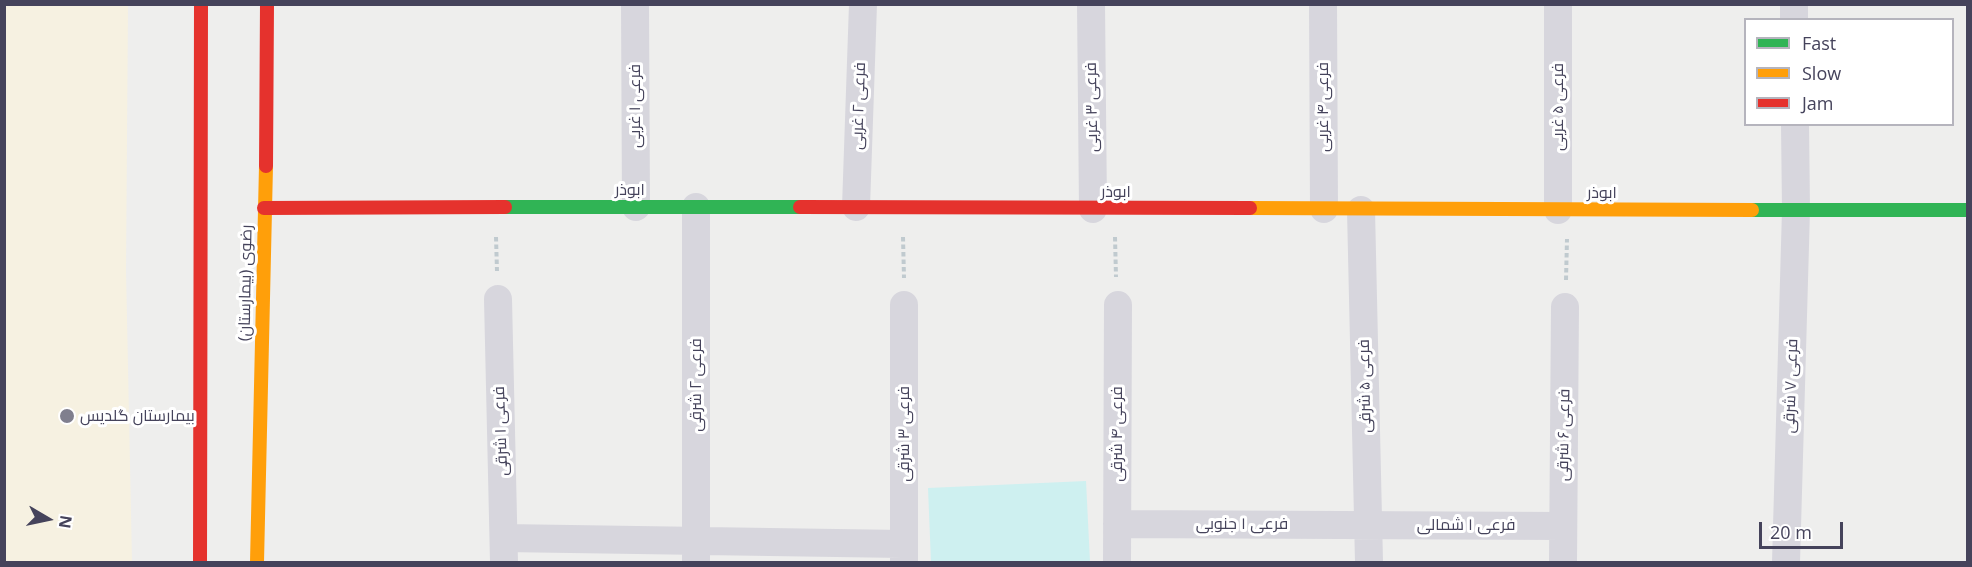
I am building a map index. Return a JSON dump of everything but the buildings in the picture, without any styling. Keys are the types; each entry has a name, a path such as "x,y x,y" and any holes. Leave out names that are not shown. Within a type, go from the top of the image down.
{"street":[{"path":"200,562 201,4"},
{"name":"رضوی (بیمارستان)","path":"257,562 267,4"},
{"name":"فرعی ۱ غربی","path":"635,4 636,207"},
{"name":"فرعی ۲ غربی","path":"856,207 863,4"},
{"name":"فرعی ۳ غربی","path":"1091,4 1104,209"},
{"name":"فرعی ۴ غربی","path":"1323,4 1324,209"},
{"name":"فرعی ۵ غربی","path":"1558,4 1563,210"},
{"name":"فرعی ۷ شرقی","path":"1786,562 1796,210 1795,126"},
{"name":"فرعی ۲ شرقی","path":"696,207 696,552"},
{"name":"ابوذر","path":"264,208 1968,210"},
{"name":"فرعی ۵ شرقی","path":"1361,210 1369,562"},
{"name":"فرعی ۱ شرقی","path":"498,299 504,550"},
{"name":"فرعی ۳ شرقی","path":"904,305 904,553"},
{"name":"فرعی ۴ شرقی","path":"1117,562 1118,305"},
{"name":"فرعی ۶ شرقی","path":"1563,562 1565,307"},
{"name":"فرعی ۱ جنوبی","path":"1117,524 1368,525"},
{"name":"فرعی ۱ شمالی","path":"1368,525 1563,526"},
{"path":"504,550 904,553"}],"path":[{"path":"495,207 498,299"},
{"path":"903,208 904,305"},
{"path":"1104,209 1118,305"},
{"path":"1563,210 1565,307"}],"shaded area":[{"name":"بیمارستان گلدیس","path":"4,5 128,5 126,270 132,562 5,562"},
{"path":"1086,481 1090,562 931,562 928,488"}],"traffic: fast":[{"path":"505,207 800,207"},
{"path":"1752,210 1968,210"}],"traffic: slow":[{"path":"257,562 266,166"},
{"path":"1250,208 1752,210"}],"traffic: jam":[{"path":"200,562 201,4"},
{"path":"266,166 267,4"},
{"path":"264,208 505,207"},
{"path":"800,207 1250,208"}],"place":[{"name":"بیمارستان گلدیس","path":"67,416"}]}
